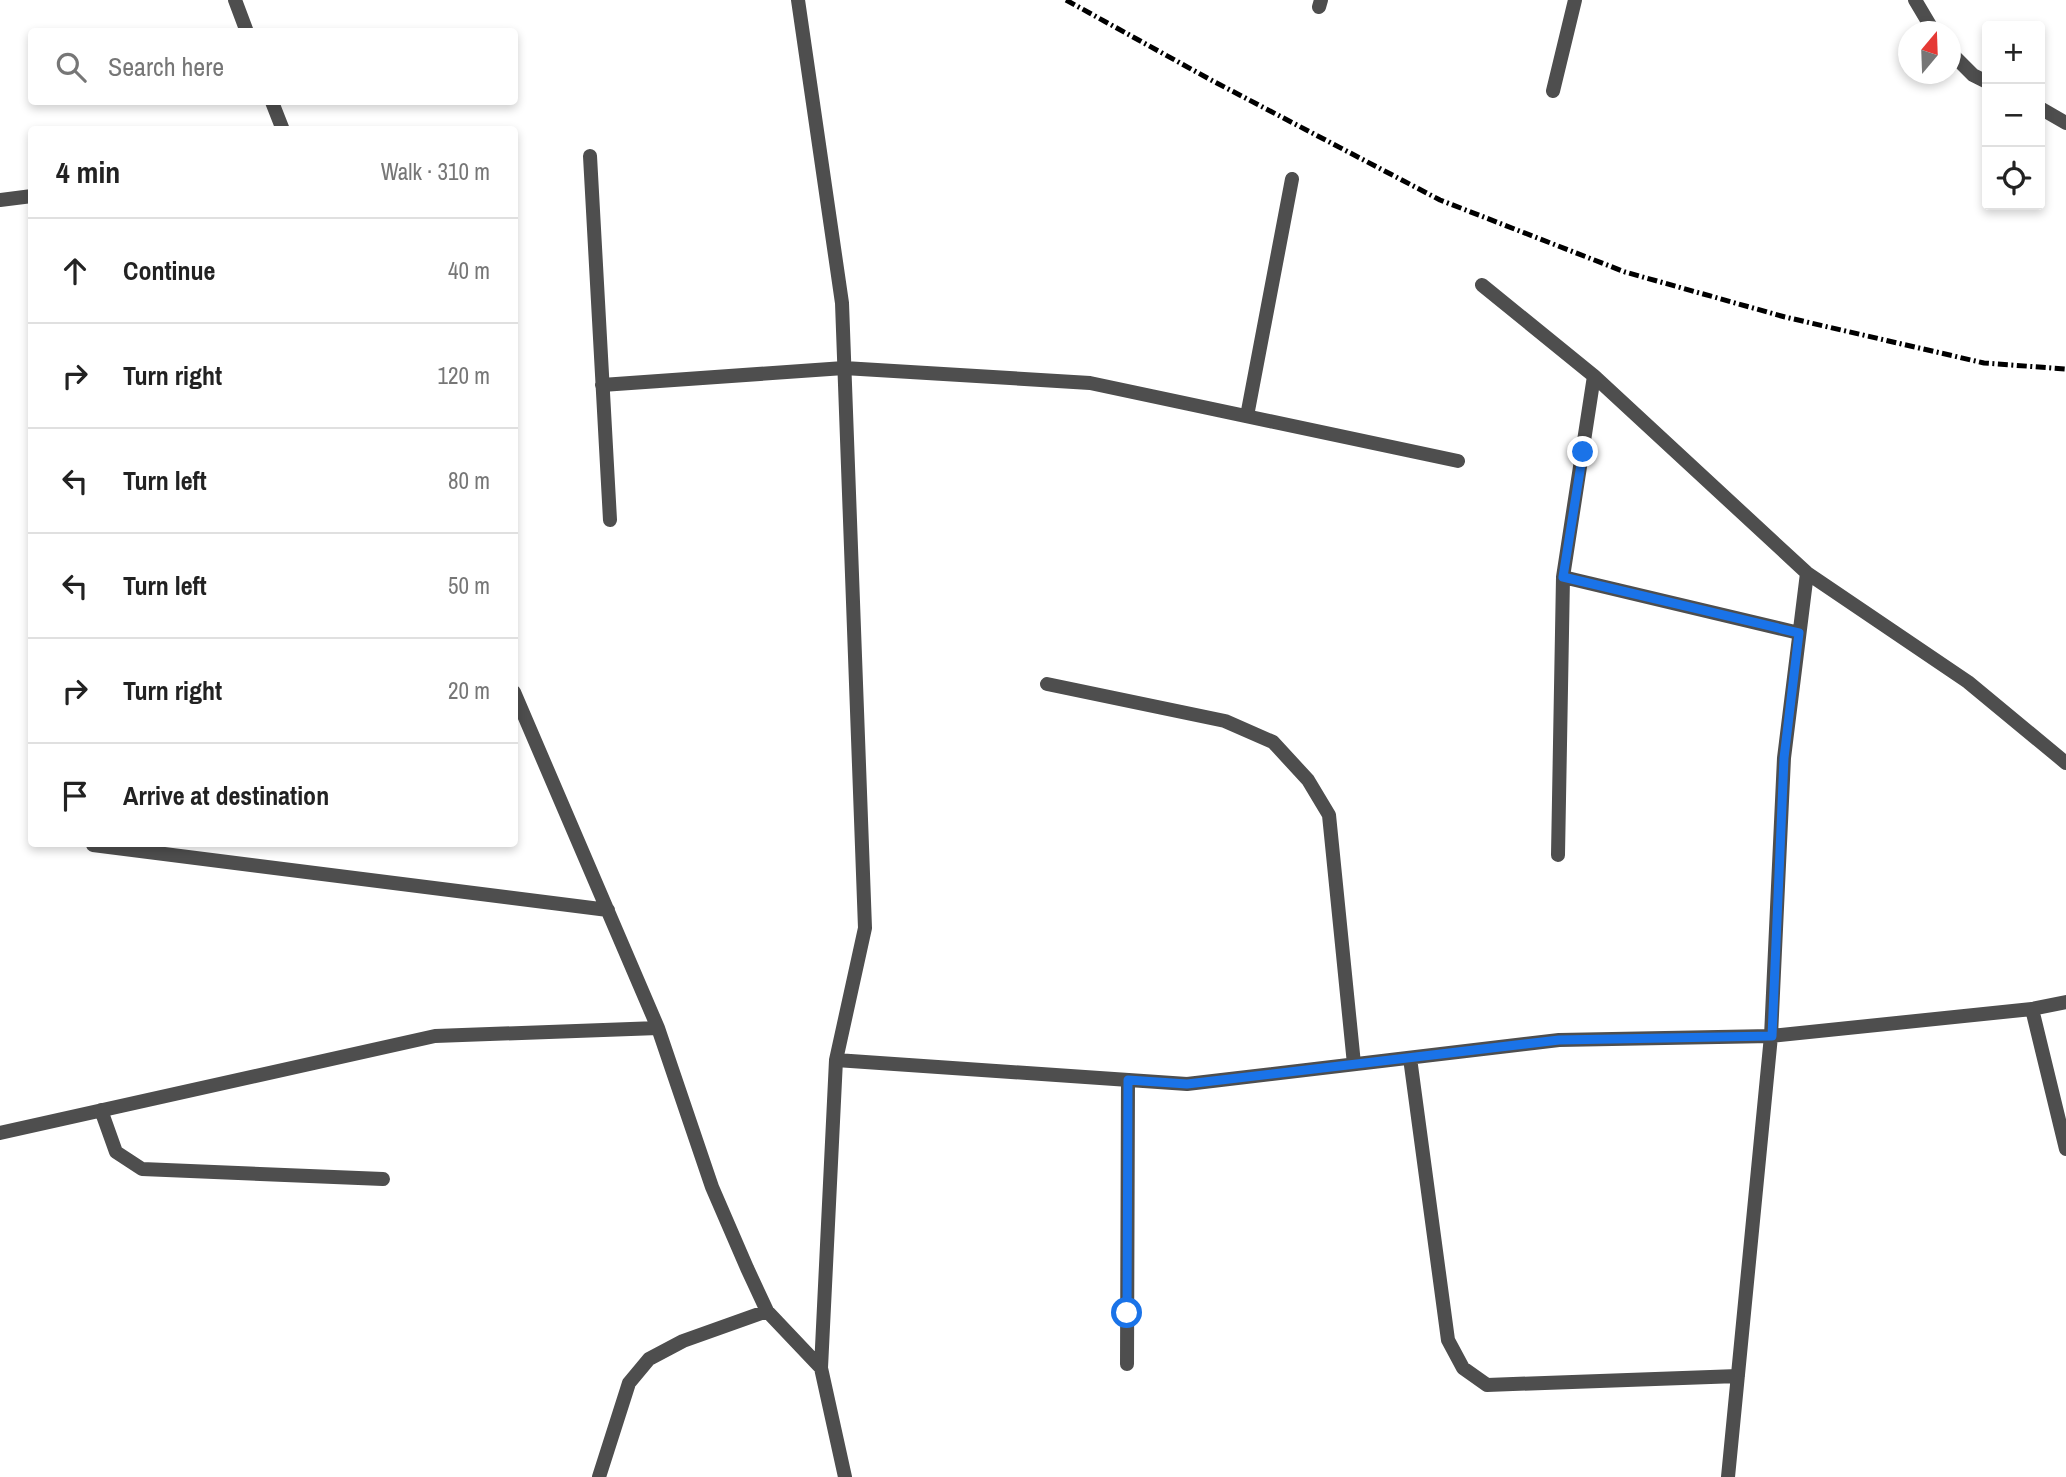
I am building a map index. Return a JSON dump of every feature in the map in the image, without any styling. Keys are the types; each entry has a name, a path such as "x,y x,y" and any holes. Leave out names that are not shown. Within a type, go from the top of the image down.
{"street":[{"path":"235,0 246,28"},
{"path":"798,0 842,303 865,928 836,1060 821,1368 845,1477"},
{"path":"1553,91 1575,0"},
{"path":"1915,0 1927,21"},
{"path":"1961,63 1982,80"},
{"path":"273,105 281,126"},
{"path":"2045,111 2066,123"},
{"path":"590,156 610,520"},
{"path":"1247,416 1292,179"},
{"path":"0,200 28,196"},
{"path":"1482,285 1594,376 1807,573 1968,682 2066,763"},
{"path":"603,385 844,368 1090,383 1458,461"},
{"path":"1558,855 1563,577 1594,376"},
{"path":"1728,1477 1772,1036 1784,758 1807,573"},
{"path":"1563,577 1799,633"},
{"path":"1047,684 1225,720 1273,742 1308,780 1329,815 1354,1064"},
{"path":"518,701 658,1028 712,1187 766,1311 821,1368"},
{"path":"109,847 608,910"},
{"path":"836,1060 1187,1084 1559,1040 1772,1036 2032,1009 2066,1002"},
{"path":"2032,1009 2066,1149"},
{"path":"0,1133 435,1036 658,1028"},
{"path":"1410,1058 1448,1340 1463,1368 1488,1385 1738,1376"},
{"path":"1127,1364 1128,1080"},
{"path":"101,1110 116,1152 142,1169 383,1179"},
{"path":"599,1477 629,1383 649,1359 684,1341 766,1311"}],"railway":[{"path":"1066,0 1211,80 1440,200 1625,272 1785,317 1984,363 2066,369"}],"route":[{"path":"1127,1313 1128,1080 1187,1084 1559,1040 1772,1036 1784,758 1799,633 1563,577 1583,452"}]}
